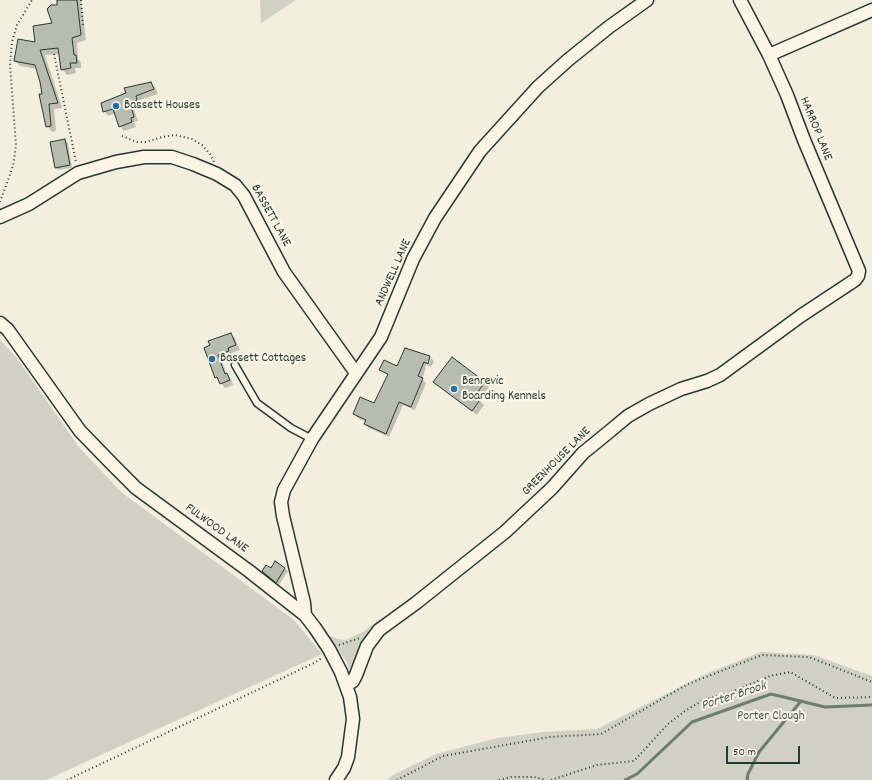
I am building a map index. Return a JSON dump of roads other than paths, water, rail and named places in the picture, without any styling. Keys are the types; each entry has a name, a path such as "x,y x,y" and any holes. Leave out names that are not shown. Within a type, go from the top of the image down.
{"street":[{"name":"ANDWELL LANE","path":"305,615 304,603 281,502 284,490 312,439 380,338 413,259 435,218 480,151 538,86 609,27 647,0"},
{"name":"HARROP LANE","path":"740,0 769,55 859,271"},
{"path":"769,55 872,10"},
{"name":"BASSETT LANE","path":"0,217 29,204 78,173 116,162 144,157 172,157 217,174 235,185 244,196 284,272 356,373"},
{"name":"GREENHOUSE LANE","path":"347,685 353,681 367,646 379,630 416,603 505,532 552,488 583,453 628,416 680,389 707,381 720,374 802,315 855,280 859,271"},
{"name":"FULWOOD LANE","path":"0,323 8,330 80,431 136,488 249,571 305,615 329,649 347,685 352,707 352,729 348,757 344,768 336,780"}],"lane":[{"path":"235,365 257,403 291,428 312,439"}],"waterway":[{"name":"Porter Brook","path":"625,780 637,774 692,722 771,694 825,707 872,705"},
{"path":"747,780 748,774 759,752 801,701"}],"place":[{"name":"Bassett Houses","path":"116,106"},
{"name":"Bassett Cottages","path":"212,359"},
{"name":"Benrevic Boarding Kennels","path":"454,389"}],"park label":[{"name":"Porter Clough","path":"771,717"}]}
